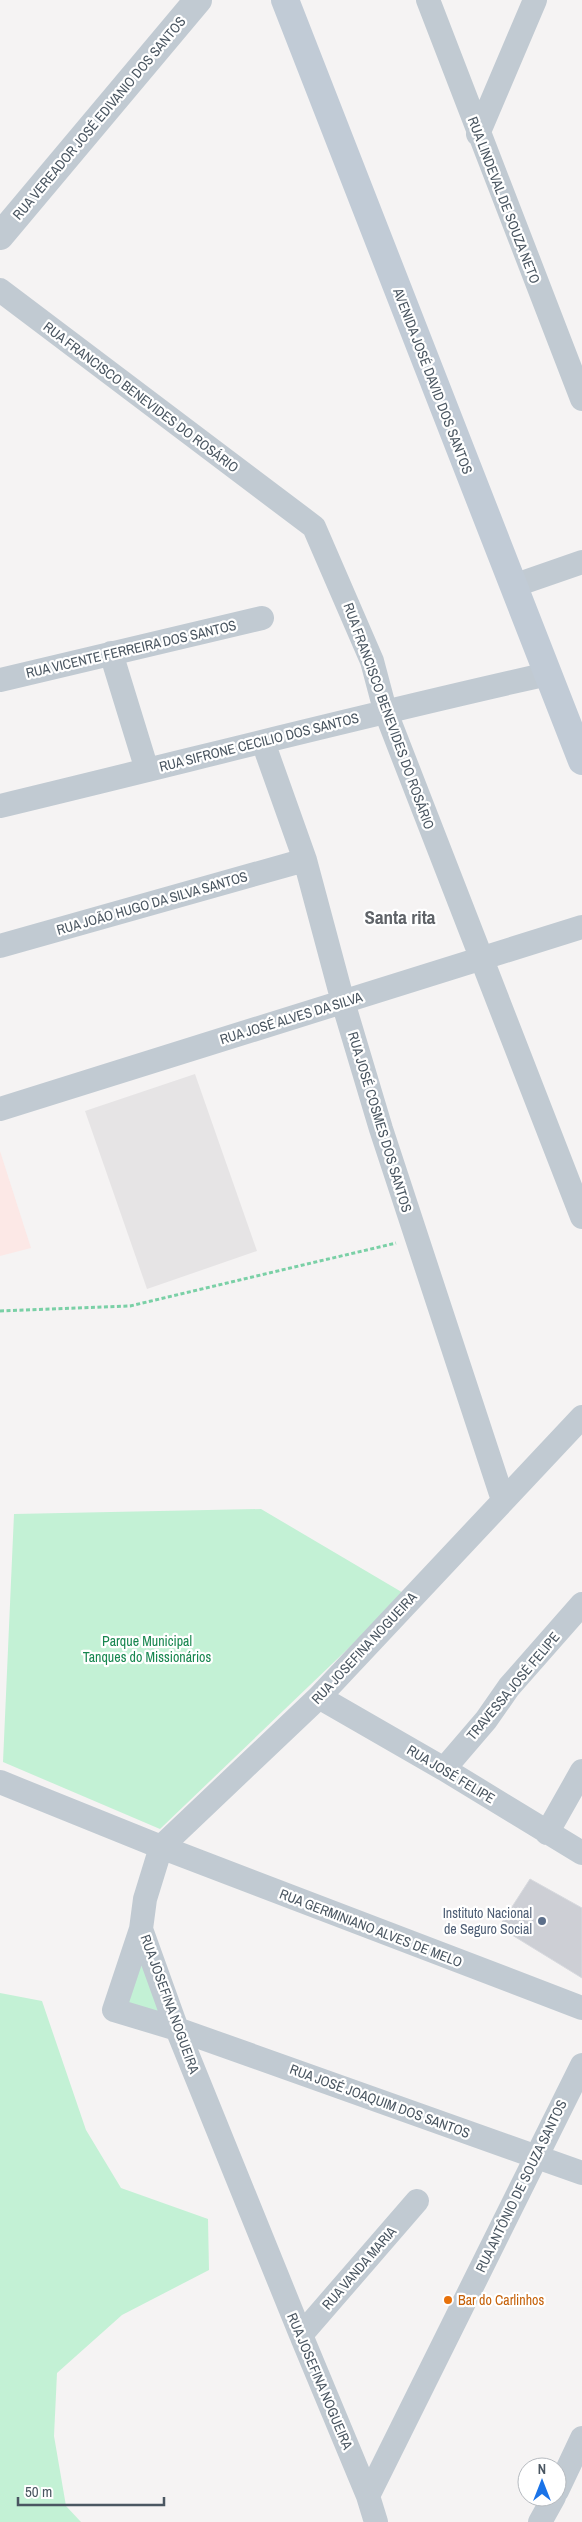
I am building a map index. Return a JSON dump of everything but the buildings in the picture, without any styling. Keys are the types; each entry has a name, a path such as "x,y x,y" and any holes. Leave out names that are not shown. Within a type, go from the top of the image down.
{"main road":[{"name":"AVENIDA JOSÉ DAVID DOS SANTOS","path":"286,0 582,761"}],"street":[{"name":"RUA VEREADOR JOSÉ EDIVANIO DOS SANTOS","path":"0,236 198,0"},
{"name":"RUA LINDEVAL DE SOUZA NETO","path":"428,0 478,134 582,399"},
{"path":"478,134 535,0"},
{"name":"RUA FRANCISCO BENEVIDES DO ROSÁRIO","path":"0,290 314,527 372,661 385,710 480,959 582,1217"},
{"path":"513,586 582,562"},
{"name":"RUA VICENTE FERREIRA DOS SANTOS","path":"0,680 262,618"},
{"path":"111,654 147,770"},
{"name":"RUA SIFRONE CECILIO DOS SANTOS","path":"0,806 263,742 385,710 548,674"},
{"name":"RUA JOSÉ COSMES DOS SANTOS","path":"263,742 305,860 343,1002 416,1238 503,1500"},
{"name":"RUA JOÃO HUGO DA SILVA SANTOS","path":"0,946 305,860"},
{"name":"RUA JOSÉ ALVES DA SILVA","path":"0,1108 582,927"},
{"name":"RUA JOSEFINA NOGUEIRA","path":"376,2522 368,2496 301,2336 177,2028 141,1929 145,1899 161,1847 319,1697 582,1417"},
{"name":"TRAVESSA JOSÉ FELIPE","path":"444,1769 486,1720 509,1687 582,1604"},
{"name":"RUA JOSÉ FELIPE","path":"319,1697 444,1769 582,1853"},
{"path":"547,1833 582,1772"},
{"name":"RUA GERMINIANO ALVES DE MELO","path":"0,1782 161,1847 582,2008"},
{"name":"RUA JOSÉ JOAQUIM DOS SANTOS","path":"141,1929 114,2010 177,2028 582,2173"},
{"name":"RUA ANTÔNIO DE SOUZA SANTOS","path":"368,2496 582,2065"},
{"name":"RUA VANDA MARIA","path":"301,2336 417,2201"},
{"path":"567,2480 582,2438"},
{"path":"540,2522 551,2507"}],"path":[{"path":"0,1311 130,1306 416,1238"}],"shaded area":[{"path":"195,1074 257,1251 147,1289 85,1111"},
{"path":"0,1151 31,1248 0,1256"}],"green space":[{"name":"Parque Municipal Tanques do Missionários","path":"261,1509 405,1594 160,1829 3,1762 14,1514"},
{"path":"143,1956 170,2017 127,2004"},
{"path":"0,1993 42,2001 86,2130 121,2188 208,2219 209,2270 122,2315 57,2373 54,2436 66,2506 81,2522 0,2522"}],"place":[{"name":"Instituto Nacional de Seguro Social","path":"542,1921"},
{"name":"Bar do Carlinhos","path":"448,2300"}],"district":[{"name":"Santa rita","path":"400,917"}]}
